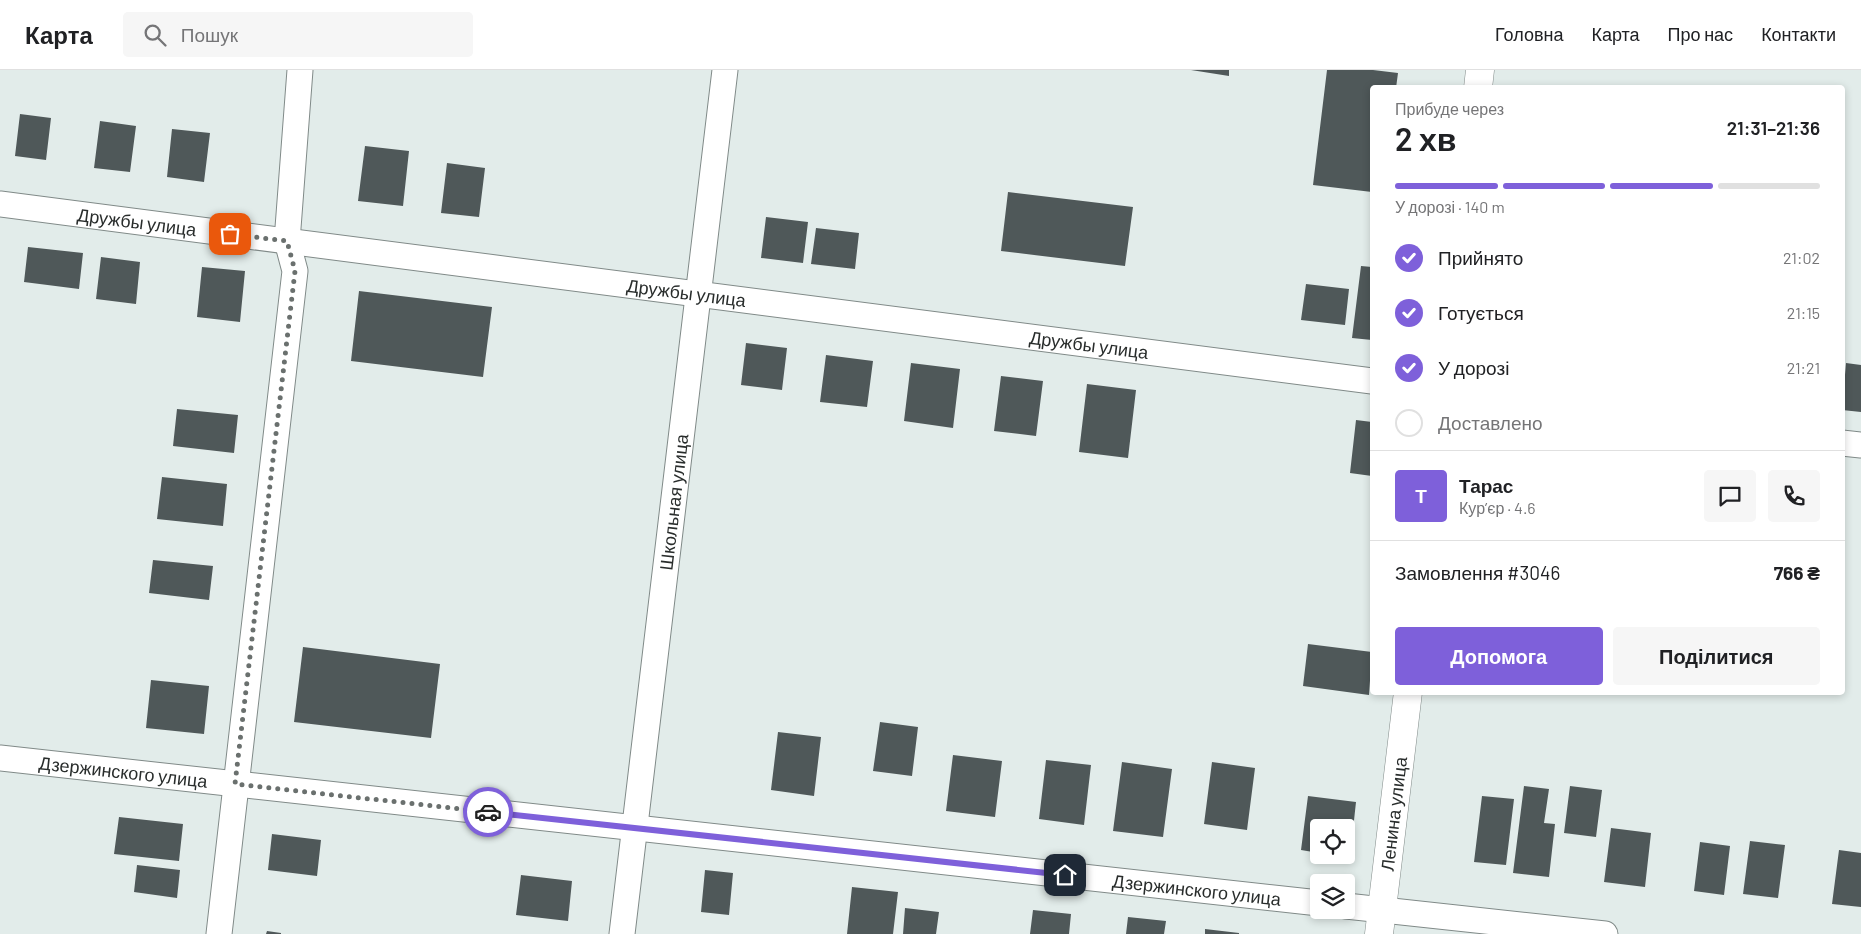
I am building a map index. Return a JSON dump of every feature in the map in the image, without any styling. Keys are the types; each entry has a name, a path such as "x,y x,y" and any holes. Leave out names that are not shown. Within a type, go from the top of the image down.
{"street":[{"path":"218,934 295,271 287,241 300,70"},
{"name":"Школьная улица","path":"622,934 725,70"},
{"path":"1478,85 1480,70"},
{"name":"Дружбы улица","path":"0,204 1370,381"},
{"path":"1845,443 1861,445"},
{"name":"Ленина улица","path":"1380,922 1408,695"},
{"name":"Дзержинского улица","path":"0,758 1310,902"},
{"path":"1355,910 1380,922 1604,934"}],"building":[{"path":"1191,70 1229,70 1229,76"},
{"path":"1327,70 1373,70 1398,73 1396,85 1370,85 1370,192 1313,185"},
{"path":"20,114 51,118 46,160 15,156"},
{"path":"100,121 136,126 130,172 94,168"},
{"path":"172,129 210,133 204,182 167,177"},
{"path":"365,146 409,151 403,206 358,201"},
{"path":"447,163 485,168 479,217 441,213"},
{"path":"1008,192 1133,207 1125,266 1001,251"},
{"path":"766,217 808,222 803,263 761,258"},
{"path":"816,228 859,233 855,269 811,264"},
{"path":"28,247 83,253 79,289 24,282"},
{"path":"101,257 140,262 136,304 96,299"},
{"path":"1361,266 1370,267 1370,340 1352,338"},
{"path":"202,267 245,271 240,322 197,317"},
{"path":"1306,284 1349,289 1345,325 1301,320"},
{"path":"359,291 492,307 483,377 351,361"},
{"path":"746,343 787,348 782,390 741,385"},
{"path":"826,355 873,361 867,407 820,402"},
{"path":"911,363 960,369 953,428 904,421"},
{"path":"1846,363 1861,365 1861,412 1845,410"},
{"path":"1001,376 1043,381 1036,436 994,431"},
{"path":"1087,384 1136,390 1128,458 1079,452"},
{"path":"177,409 238,415 234,453 173,446"},
{"path":"1356,420 1370,422 1370,476 1350,473"},
{"path":"162,477 227,484 223,526 157,519"},
{"path":"153,560 213,566 209,600 149,593"},
{"path":"1308,644 1370,652 1369,695 1303,686"},
{"path":"303,647 440,664 431,738 294,722"},
{"path":"151,680 209,686 204,734 146,728"},
{"path":"880,722 918,727 912,776 873,771"},
{"path":"778,732 821,737 814,796 771,790"},
{"path":"953,755 1002,761 995,817 946,811"},
{"path":"1046,760 1091,765 1084,825 1039,819"},
{"path":"1122,762 1172,769 1163,837 1113,831"},
{"path":"1212,762 1255,768 1247,830 1204,824"},
{"path":"1524,786 1549,789 1544,823 1555,824 1549,877 1513,873"},
{"path":"1570,786 1602,790 1596,837 1564,833"},
{"path":"1308,796 1356,802 1354,819 1310,819 1310,852 1301,850"},
{"path":"1482,796 1514,799 1506,865 1474,862"},
{"path":"119,817 183,824 179,861 114,854"},
{"path":"1611,828 1651,833 1645,887 1604,882"},
{"path":"272,834 321,840 317,876 268,870"},
{"path":"1750,841 1785,845 1778,898 1743,894"},
{"path":"1700,842 1730,846 1724,895 1694,891"},
{"path":"1839,850 1861,853 1861,907 1832,904"},
{"path":"137,865 180,870 177,898 134,892"},
{"path":"705,870 733,873 729,915 701,912"},
{"path":"521,875 572,881 568,921 516,915"},
{"path":"852,887 898,892 893,934 847,934"},
{"path":"905,908 939,912 936,934 903,934"},
{"path":"1033,910 1071,914 1069,934 1030,934"},
{"path":"1128,917 1166,921 1164,934 1126,934"},
{"path":"1205,929 1239,933 1239,934 1205,934"},
{"path":"267,931 281,933 281,934 266,934"}],"way so far":[{"path":"230,234 287,241 295,271 235,784 488,812"}],"route":[{"path":"488,812 1065,875"}]}
